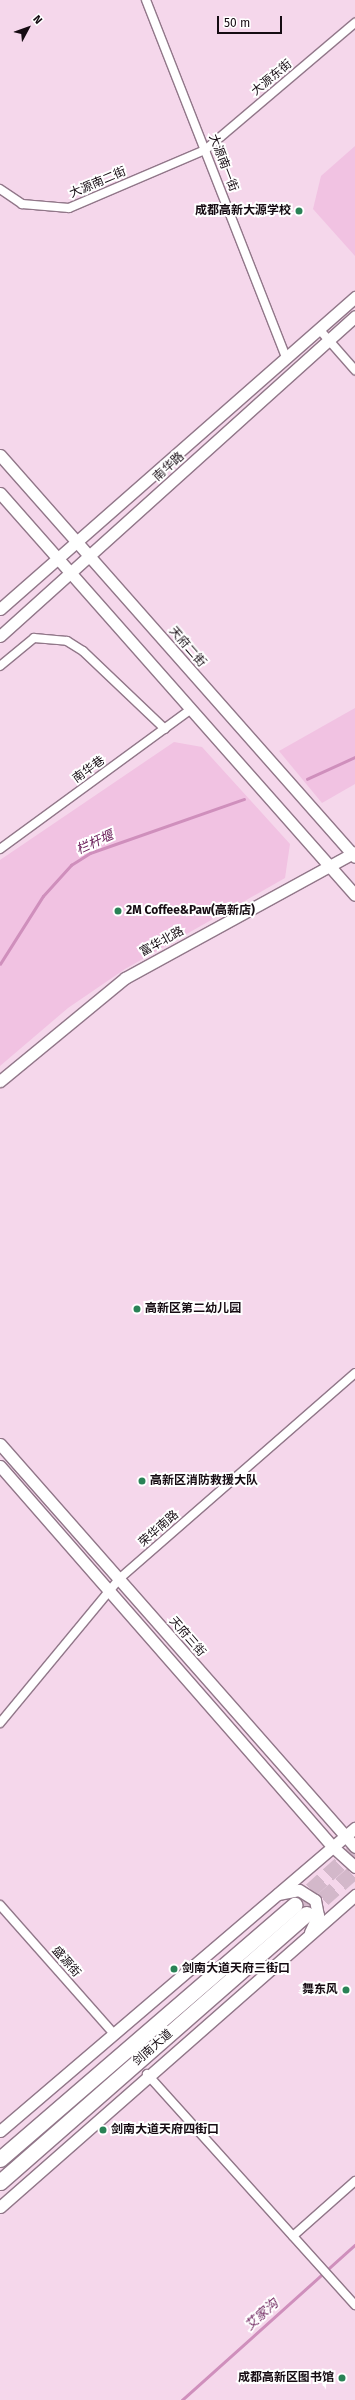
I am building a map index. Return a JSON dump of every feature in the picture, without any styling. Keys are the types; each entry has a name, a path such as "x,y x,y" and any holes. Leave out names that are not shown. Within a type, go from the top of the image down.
{"highway":[{"name":"剑南大道","path":"0,2159 294,1905"},
{"name":"剑南大道","path":"0,2182 306,1914"}],"main road":[{"name":"南华路","path":"0,609 75,540 286,358 355,296"},
{"name":"南华路","path":"0,636 90,557 355,316"},
{"name":"天府二街","path":"0,455 354,854"},
{"path":"0,493 355,895"},
{"name":"富华北路","path":"0,1081 125,978 329,866 354,854"},
{"name":"天府三街","path":"0,1444 344,1837 355,1847"},
{"path":"0,1466 333,1847 355,1867"},
{"path":"0,2131 355,1828"},
{"path":"277,1894 299,1890 316,1900 318,1915 309,1935"},
{"path":"0,2207 147,2074 355,1895"}],"street":[{"name":"大源南一街","path":"146,0 286,358"},
{"name":"大源东街","path":"205,150 355,23"},
{"name":"大源南二街","path":"0,189 22,204 69,208 205,150"},
{"path":"319,329 355,370"},
{"path":"0,666 34,638 67,641 83,651 165,728"},
{"name":"南华巷","path":"0,849 191,710"},
{"name":"荣华南路","path":"0,1723 119,1579 355,1373"},
{"name":"盛源街","path":"0,1905 114,2034"},
{"path":"147,2074 355,2305"},
{"path":"293,2236 355,2181"}],"shaded area":[{"path":"355,146 355,256 313,209 321,176"},
{"path":"355,708 355,784 322,803 279,751"},
{"path":"174,742 202,747 290,844 285,878 125,969 68,1008 0,1066 0,860"}],"waterway":[{"name":"栏杆堰","path":"307,779 355,757"},
{"name":"栏杆堰","path":"0,964 43,896 71,865 90,853 244,799"},
{"name":"艾家沟","path":"182,2400 355,2245"}],"tunnel":[{"path":"294,1905 355,1850"},
{"path":"306,1914 355,1871"}],"place":[{"name":"成都高新大源学校","path":"299,211"},
{"name":"2M Coffee&Paw(高新店)","path":"118,911"},
{"name":"高新区第二幼儿园","path":"137,1309"},
{"name":"高新区消防救援大队","path":"142,1481"},
{"name":"剑南大道天府三街口","path":"174,1969"},
{"name":"舞东风","path":"346,1990"},
{"name":"剑南大道天府四街口","path":"103,2130"},
{"name":"成都高新区图书馆","path":"342,2378"}]}
